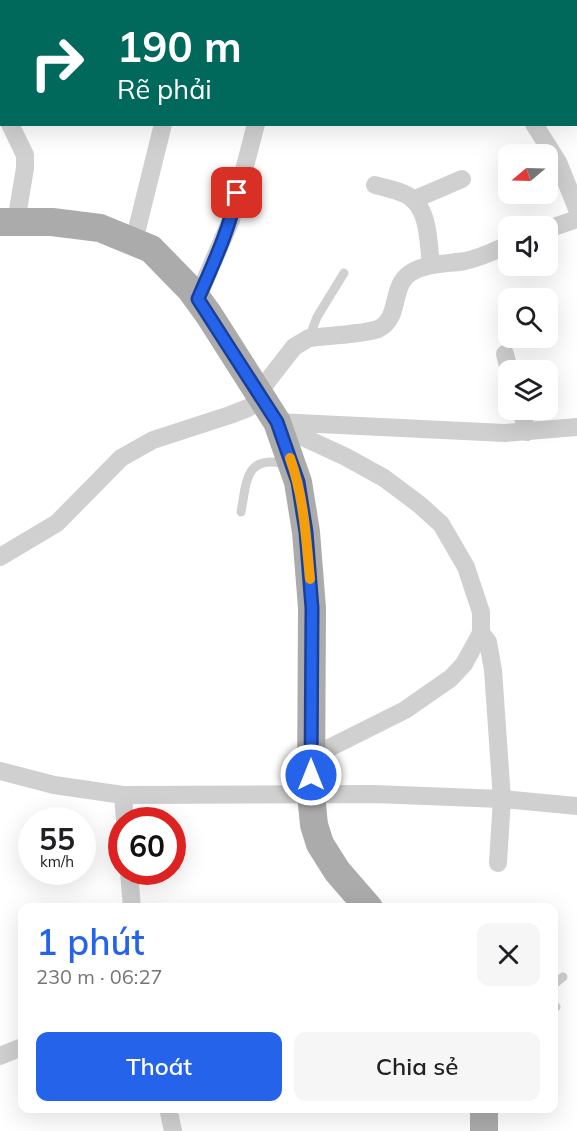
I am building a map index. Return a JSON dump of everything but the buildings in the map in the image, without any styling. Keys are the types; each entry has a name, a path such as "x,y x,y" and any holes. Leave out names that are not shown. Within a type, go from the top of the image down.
{"main road":[{"path":"8,222 52,222 100,228 151,249 198,299 278,424 298,482 306,532 312,608 311,794 314,825 320,844 337,871 365,903"},
{"path":"484,1113 484,1131"}],"street":[{"path":"8,222 26,168 25,155 11,126"},
{"path":"134,241 163,126"},
{"path":"198,299 231,220 255,126"},
{"path":"535,126 558,162 577,209"},
{"path":"413,200 462,179"},
{"path":"375,185 405,194 413,200 424,217 431,266"},
{"path":"558,226 577,219"},
{"path":"0,557 57,523 121,458 153,440 248,408 261,395 294,347 309,338 377,329 386,323 393,314 397,291 403,278 425,266 466,261 498,249"},
{"path":"524,420 527,432"},
{"path":"278,424 358,424 505,433 577,427"},
{"path":"278,424 384,478 441,524 454,543 473,585 481,612 481,633 464,664 451,678 405,710 312,757"},
{"path":"481,633 488,642 492,662 502,799 498,863"},
{"path":"0,771 54,785 123,795 374,794 502,799 577,806"},
{"path":"123,795 124,807"},
{"path":"130,885 132,903"},
{"path":"0,1056 18,1049"},
{"path":"165,1113 172,1131"}],"lane":[{"path":"309,338 317,317 344,273"},
{"path":"241,512 247,479 253,468 262,462 273,461 292,465"},
{"path":"558,981 563,977"}],"slow traffic":[{"path":"290,458 298,482 306,532 310,579"}],"route":[{"path":"237,193 224,241 198,299 277,422 298,482 306,532 312,608 311,775"}]}
